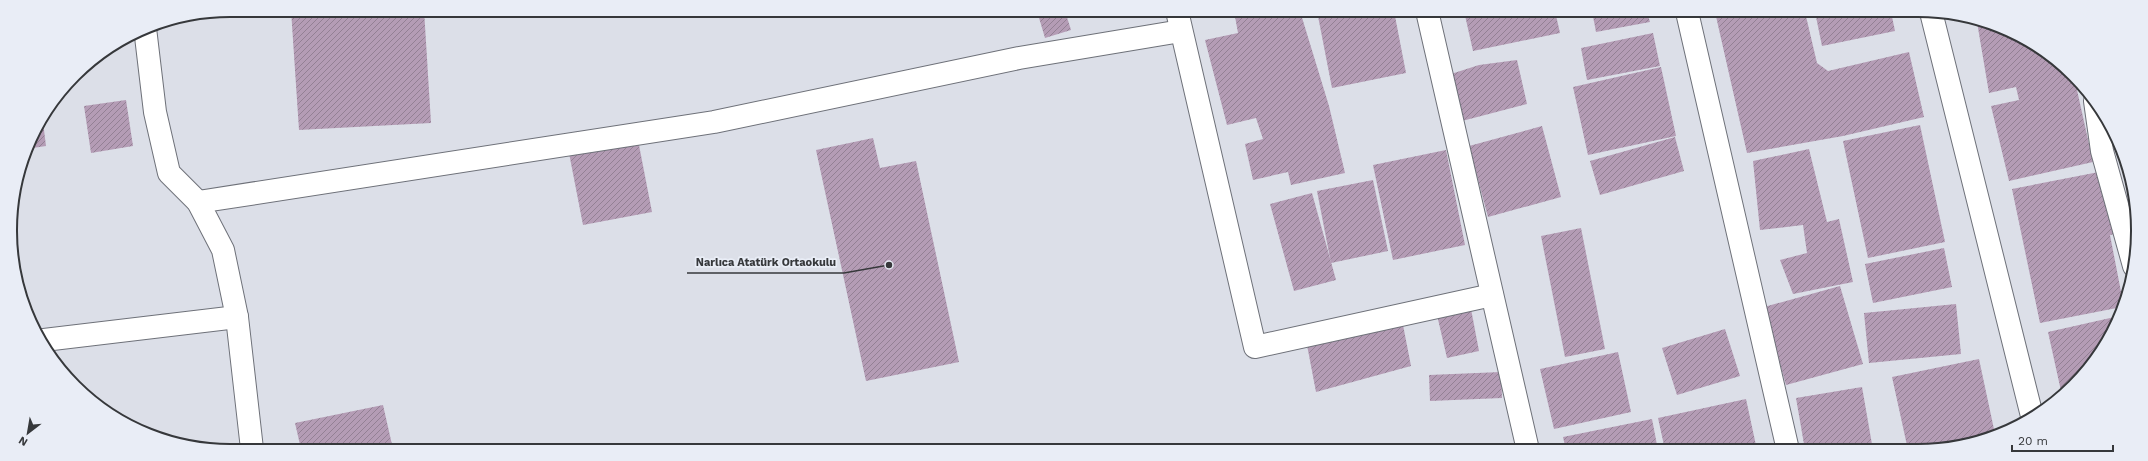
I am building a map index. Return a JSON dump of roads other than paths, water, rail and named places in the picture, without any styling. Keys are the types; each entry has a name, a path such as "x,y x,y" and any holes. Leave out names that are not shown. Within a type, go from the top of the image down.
{"street":[{"path":"1428,17 1527,444"},
{"path":"1688,17 1787,444"},
{"path":"1932,17 2031,411"},
{"path":"198,202 714,122 1019,58 1179,21 1255,347 1492,295"},
{"path":"146,34 155,112 169,173 198,202 223,250 237,317 251,444"},
{"path":"2097,115 2102,151 2130,251"},
{"path":"48,340 237,317"}],"place":[{"name":"Narlıca Atatürk Ortaokulu","path":"889,265"}]}
